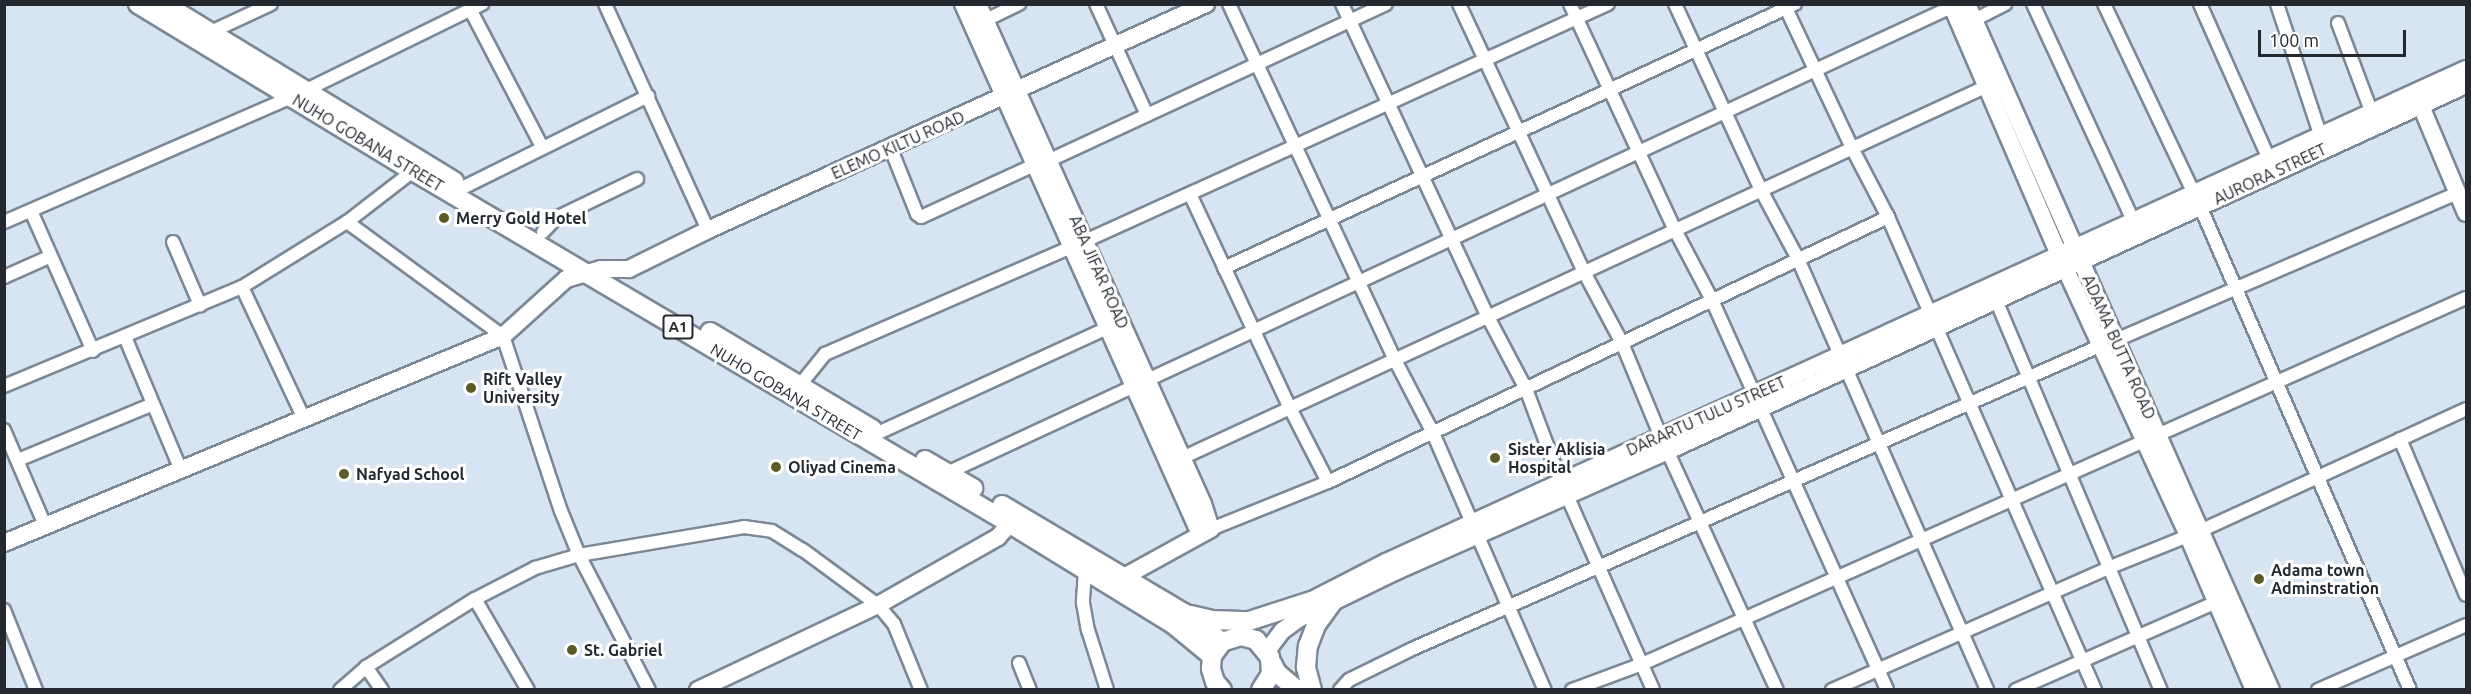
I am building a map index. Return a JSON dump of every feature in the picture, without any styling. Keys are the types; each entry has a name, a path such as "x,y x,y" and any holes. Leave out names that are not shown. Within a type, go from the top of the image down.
{"main road":[{"name":"NUHO GOBANA STREET","path":"138,4 298,93 1183,622"},
{"name":"NUHO GOBANA STREET","path":"164,4 211,32 413,171 458,190 543,232 594,270"},
{"name":"NUHO GOBANA STREET","path":"796,390 947,472 1015,520"},
{"name":"NUHO GOBANA STREET","path":"1089,565 1124,577 1217,649"},
{"path":"1213,688 1183,622 1250,621 1311,601"},
{"path":"1312,690 1306,667 1308,646 1316,626 1333,602"},
{"path":"1213,688 1211,669 1217,649 1241,636 1256,640 1270,657 1277,673 1296,690"},
{"path":"1261,690 1271,674 1270,657"}],"street":[{"path":"211,32 271,4"},
{"path":"605,4 708,230"},
{"name":"ABA JIFAR ROAD","path":"963,4 1013,93"},
{"name":"ABA JIFAR ROAD","path":"978,4 1013,93 1205,532"},
{"path":"986,20 1018,4"},
{"path":"1096,4 1147,115"},
{"name":"ELEMO KILTU ROAD","path":"594,270 629,269 708,230 891,149 1206,4"},
{"path":"1229,4 1395,360 1433,432 1545,690"},
{"path":"1342,4 1488,317 1526,388 1564,489 1653,690"},
{"path":"891,149 917,214 921,217 1386,4"},
{"path":"1459,4 1584,272 1622,343 1664,444 1777,690"},
{"path":"1570,4 1675,230 1712,300 1887,690"},
{"path":"796,390 825,354 1079,244 1608,4"},
{"path":"1675,4 1761,190 1798,259 1987,690"},
{"path":"947,472 1639,153 1960,8 2005,4"},
{"path":"2033,4 2136,228"},
{"path":"2104,4 2197,200 2410,690"},
{"path":"2200,4 2272,166"},
{"path":"2277,4 2323,142"},
{"path":"1224,268 1789,6 1816,72 1888,217 2095,690"},
{"path":"4,222 298,93 476,7 542,147"},
{"name":"ADAMA BUTTA ROAD","path":"1960,8 1987,86 2071,259"},
{"name":"ADAMA BUTTA ROAD","path":"1960,8 2109,343 2159,436 2216,602 2254,690"},
{"path":"2338,22 2374,119"},
{"name":"AURORA STREET","path":"2071,259 2418,99 2466,69"},
{"name":"AURORA STREET","path":"2418,99 2466,85"},
{"path":"1182,458 1987,86"},
{"path":"458,190 648,96"},
{"path":"2418,99 2466,213"},
{"path":"4,386 93,351 242,287 347,222 413,171"},
{"path":"543,232 556,218 637,179"},
{"path":"1340,690 1348,680 1412,649 2029,377 2458,193"},
{"path":"1190,194 1290,408 1328,482"},
{"path":"32,211 93,351"},
{"path":"1124,577 1205,532 1328,482 1888,217"},
{"path":"347,222 502,336 561,511 579,555 649,690"},
{"path":"173,242 200,305"},
{"name":"ABA JIFAR ROAD","path":"1079,244 1107,328 1182,458 1203,504 1205,532"},
{"path":"4,277 51,256"},
{"name":"DARARTU TULU STREET","path":"1241,636 1311,601 1475,530 2071,259"},
{"path":"4,543 502,336 557,285 594,270"},
{"path":"242,287 304,419"},
{"path":"1993,293 2161,690"},
{"path":"1572,690 1642,664 2012,502 2144,444 2276,380 2466,298"},
{"path":"878,433 1107,328"},
{"path":"125,337 181,470"},
{"name":"ADAMA BUTTA ROAD","path":"2109,343 2144,444 2194,534 2271,690"},
{"path":"18,460 153,404"},
{"path":"1832,690 2052,592 2194,534 2466,409"},
{"path":"4,430 45,525"},
{"path":"2400,439 2466,595"},
{"path":"698,690 878,605 998,537 1015,520"},
{"path":"340,690 366,667 475,599 535,568 579,555 744,526 772,531 803,550 878,605 894,624 921,690"},
{"name":"DARARTU TULU STREET","path":"1270,657 1282,631 1300,618 1475,530"},
{"path":"1089,565 1083,603 1088,630 1107,690"},
{"path":"475,599 528,690"},
{"path":"2016,690 2216,602"},
{"path":"4,610 36,690"},
{"path":"2318,690 2466,625"},
{"path":"1019,663 1030,690"},
{"path":"366,667 382,690"}],"place":[{"name":"Merry Gold Hotel","path":"444,218"},
{"name":"Rift Valley University","path":"471,388"},
{"name":"Sister Aklisia Hospital","path":"1495,458"},
{"name":"Oliyad Cinema","path":"776,467"},
{"name":"Nafyad School","path":"344,474"},
{"name":"Adama town Adminstration","path":"2259,579"},
{"name":"St. Gabriel","path":"572,650"}]}
